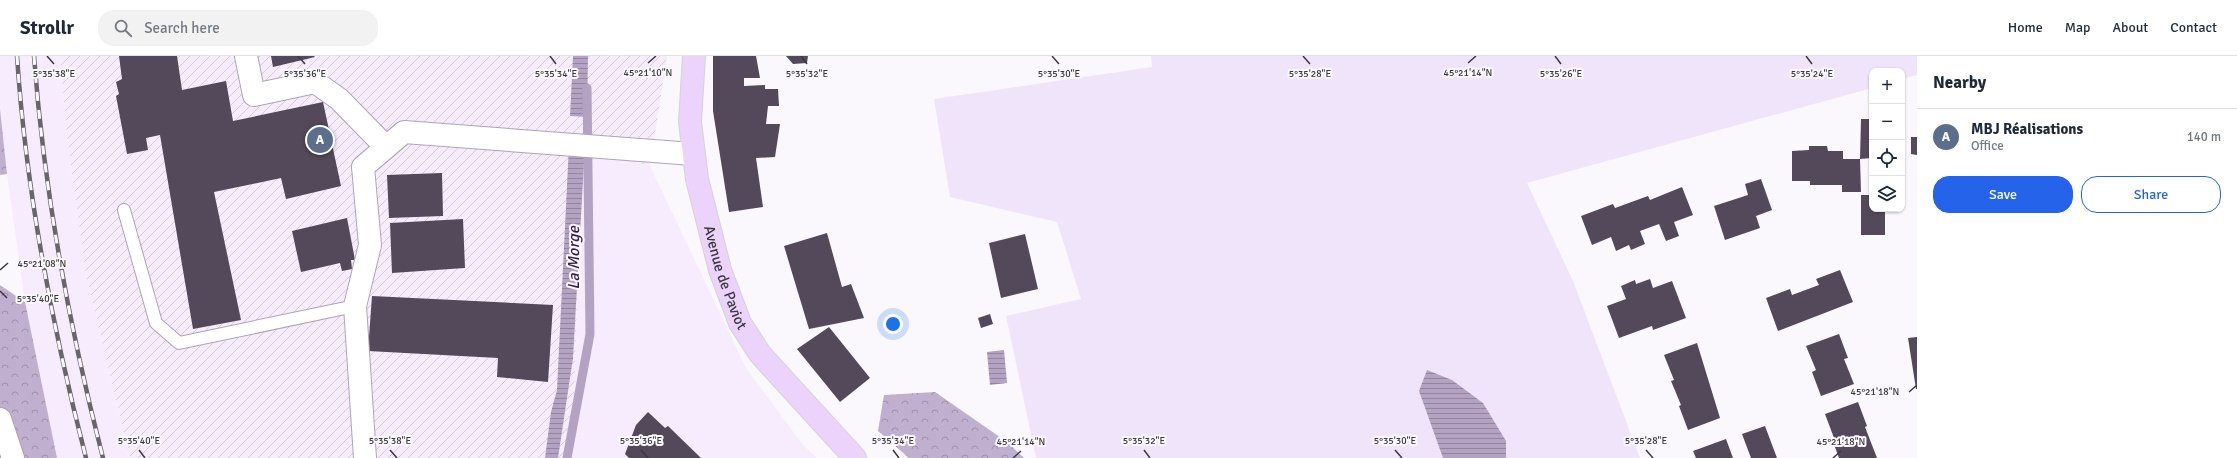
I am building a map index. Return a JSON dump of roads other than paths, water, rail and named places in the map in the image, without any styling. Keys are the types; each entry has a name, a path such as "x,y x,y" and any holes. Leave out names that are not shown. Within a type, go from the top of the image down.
{"main road":[{"name":"Avenue de Paviot","path":"694,56 690,122 697,179 720,270 740,323 760,354 855,458"}],"street":[{"path":"246,56 254,95 315,82 339,99 386,147"},
{"path":"365,458 355,306 370,245 363,166 404,132 693,154"},
{"path":"0,419 13,458"}],"lane":[{"path":"124,210 156,322 179,343 355,306"}],"water":[{"path":"573,56 588,56 587,117 570,116"},
{"path":"569,145 585,145 573,358 558,458 545,458 551,412 557,390"},
{"path":"1004,350 1007,383 990,385 987,352"},
{"path":"1427,370 1452,380 1483,403 1506,441 1506,458 1443,458 1419,391"}],"waterway":[{"name":"La Morge","path":"567,458 590,334 587,88"}],"railway":[{"path":"17,56 27,158 42,258 62,359 86,458"},
{"path":"34,56 38,107 51,208 79,359 103,458"}],"place":[{"name":"MBJ Réalisations","path":"320,140"}]}
